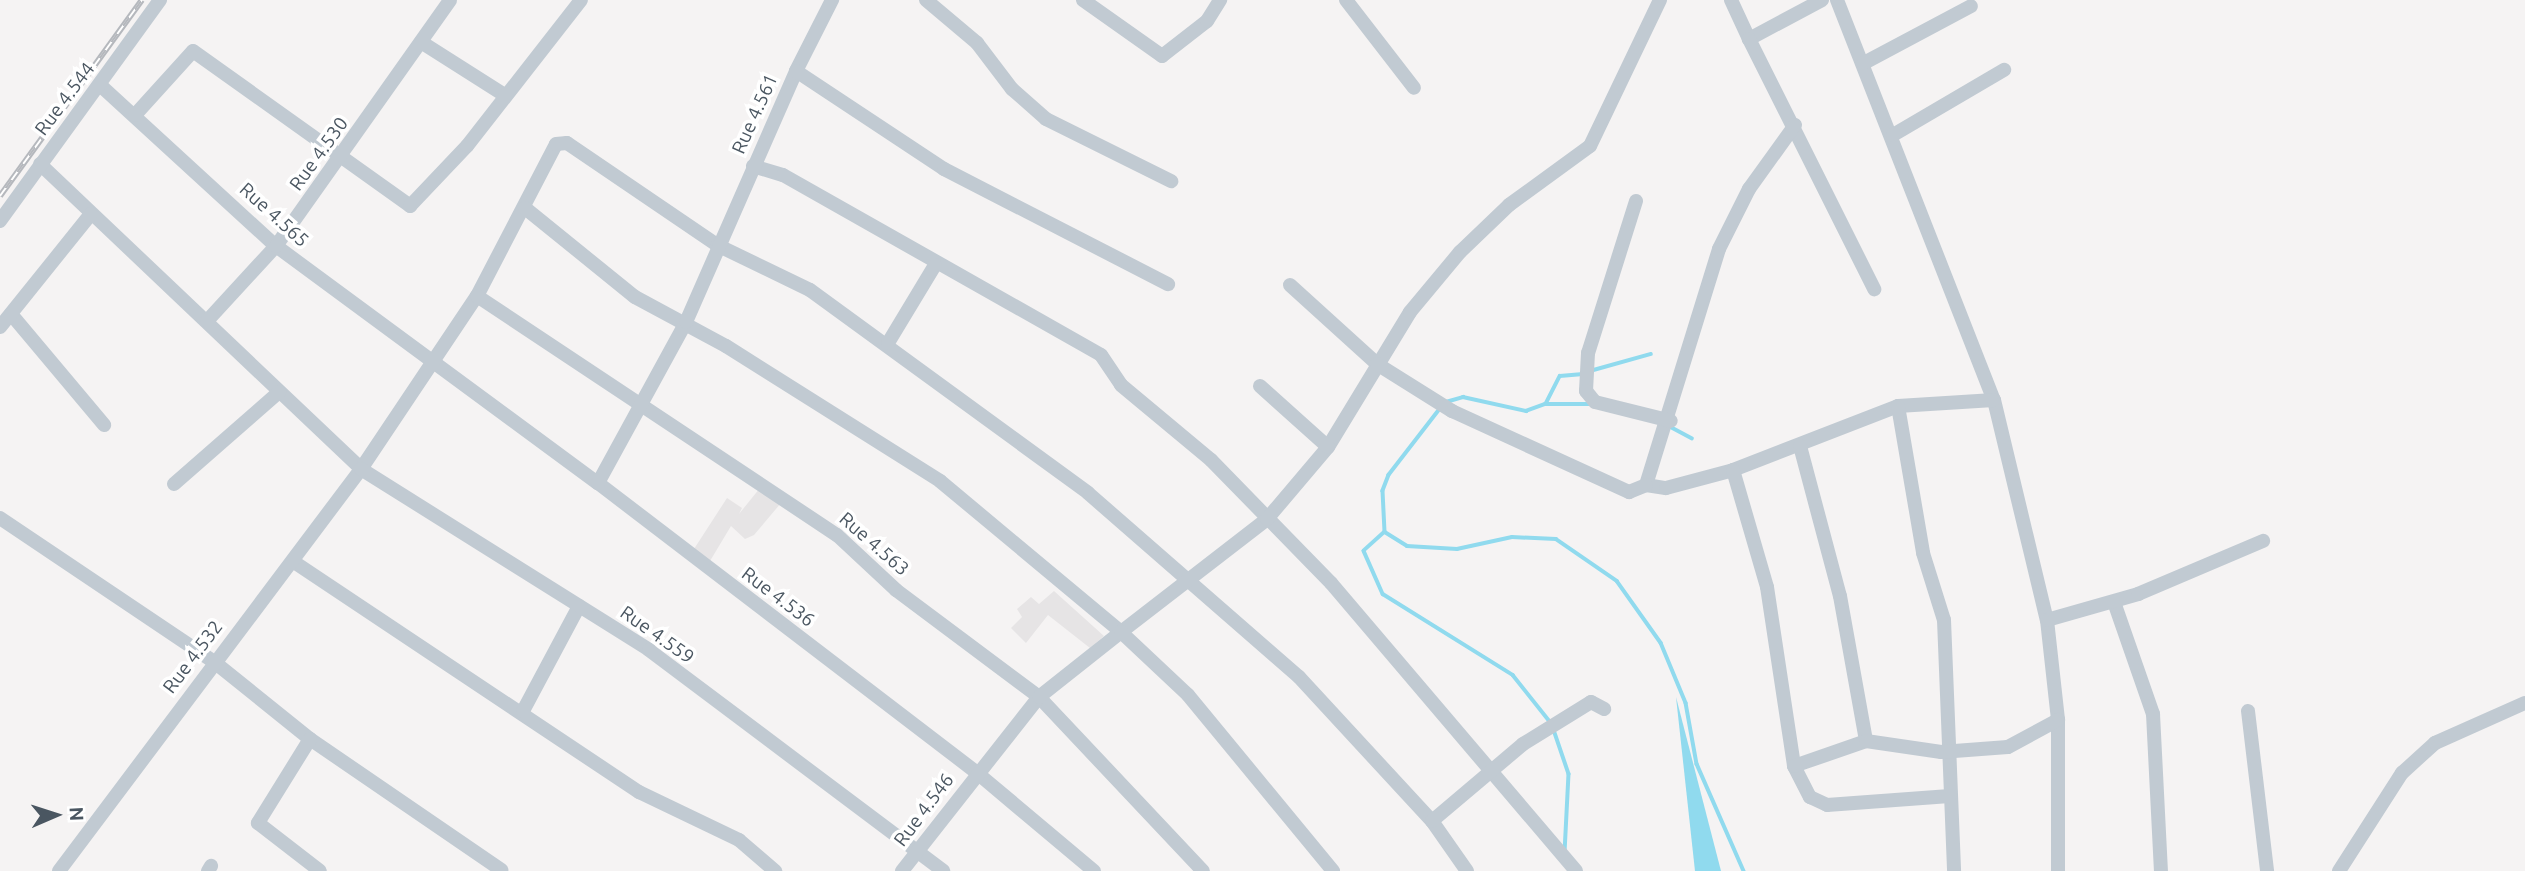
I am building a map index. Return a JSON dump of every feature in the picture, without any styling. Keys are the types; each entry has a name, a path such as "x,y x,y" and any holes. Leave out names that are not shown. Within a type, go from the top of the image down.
{"street":[{"name":"Rue 4.544","path":"0,220 160,0"},
{"name":"Rue 4.530","path":"207,321 276,246 342,158 450,0"},
{"path":"135,115 193,51 404,205 417,204 581,0"},
{"path":"796,71 832,0"},
{"path":"1083,0 1162,56 1207,21 1220,0"},
{"path":"1346,0 1414,89"},
{"name":"Rue 4.546","path":"902,871 976,772 1038,697 1266,519 1328,447 1377,364 1461,252 1509,205 1590,146 1660,0"},
{"path":"1731,0 1874,289"},
{"path":"1749,39 1822,0"},
{"path":"1837,0 1864,63 1994,400 2047,620 2058,720 2058,871"},
{"path":"935,3 1046,118 1171,181"},
{"path":"1864,63 1971,6"},
{"path":"421,42 503,94"},
{"path":"1892,135 2004,70"},
{"name":"Rue 4.561","path":"598,484 645,406 796,71 944,169 1168,284"},
{"name":"Rue 4.565","path":"100,85 276,246 433,361"},
{"path":"1646,485 1671,421 1719,249 1749,188 1795,125"},
{"name":"Rue 4.532","path":"59,871 213,661 294,562 361,469 477,296 556,144 567,143 717,245"},
{"path":"40,164 361,469"},
{"path":"753,166 783,175 935,265 1101,355 1121,385 1211,460 1387,644 1576,871"},
{"path":"1636,201 1588,353 1586,391 1595,401 1671,421"},
{"path":"525,208 635,297 685,322 940,481 1121,632 1188,695 1333,871"},
{"path":"0,327 91,214"},
{"path":"717,245 810,290 888,343 1088,493 1299,677 1432,821 1466,871"},
{"path":"888,343 935,265"},
{"path":"1290,285 1377,364 1452,411 1629,492 1646,485 1666,488 1733,470 1898,406 1994,400"},
{"name":"Rue 4.563","path":"477,296 837,535 896,590 1038,697 1203,871"},
{"path":"11,314 104,425"},
{"name":"Rue 4.536","path":"433,361 976,772 1094,871"},
{"path":"1260,386 1328,447"},
{"path":"174,484 279,392"},
{"path":"1898,406 1923,553 1944,620 1954,747 1950,796 1954,871"},
{"path":"1800,446 1840,596 1866,741"},
{"name":"Rue 4.559","path":"361,469 649,650 943,871"},
{"path":"1733,470 1767,587 1794,766 1818,805 1950,796"},
{"path":"0,518 213,661 310,739 501,871"},
{"path":"2047,620 2114,602 2263,541"},
{"path":"294,562 523,710 639,792 739,839 775,871"},
{"path":"2114,602 2153,713 2161,871"},
{"path":"523,710 579,606"},
{"path":"1432,821 1494,772 1523,744 1591,702 1604,709"},
{"path":"2339,871 2402,773 2435,743 2525,703"},
{"path":"2248,711 2267,871"},
{"path":"1794,766 1866,741 1941,752 1954,747 2008,747 2058,720"},
{"path":"310,739 258,823 320,871"}],"shaded area":[{"path":"760,488 781,503 754,535 745,539 731,526 710,561 694,549 727,498 742,508 739,514"},
{"path":"1054,591 1104,636 1090,648 1048,615 1026,643 1011,628 1022,617 1017,609 1031,597 1039,604"}],"water":[{"path":"1676,697 1721,871 1695,871"}],"waterway":[{"path":"1590,371 1651,354"},
{"path":"1546,403 1560,376 1583,374"},
{"path":"1446,402 1463,397 1526,411 1545,404 1592,404"},
{"path":"1441,408 1389,475 1383,491 1385,532 1407,546 1457,549 1512,537 1556,539 1617,581 1661,643 1686,703 1697,764 1744,871"},
{"path":"1669,426 1692,438"},
{"path":"1385,532 1364,551 1383,594 1513,675 1551,723"},
{"path":"1554,730 1569,774 1565,853"}],"railway":[{"path":"0,196 142,0"}]}
